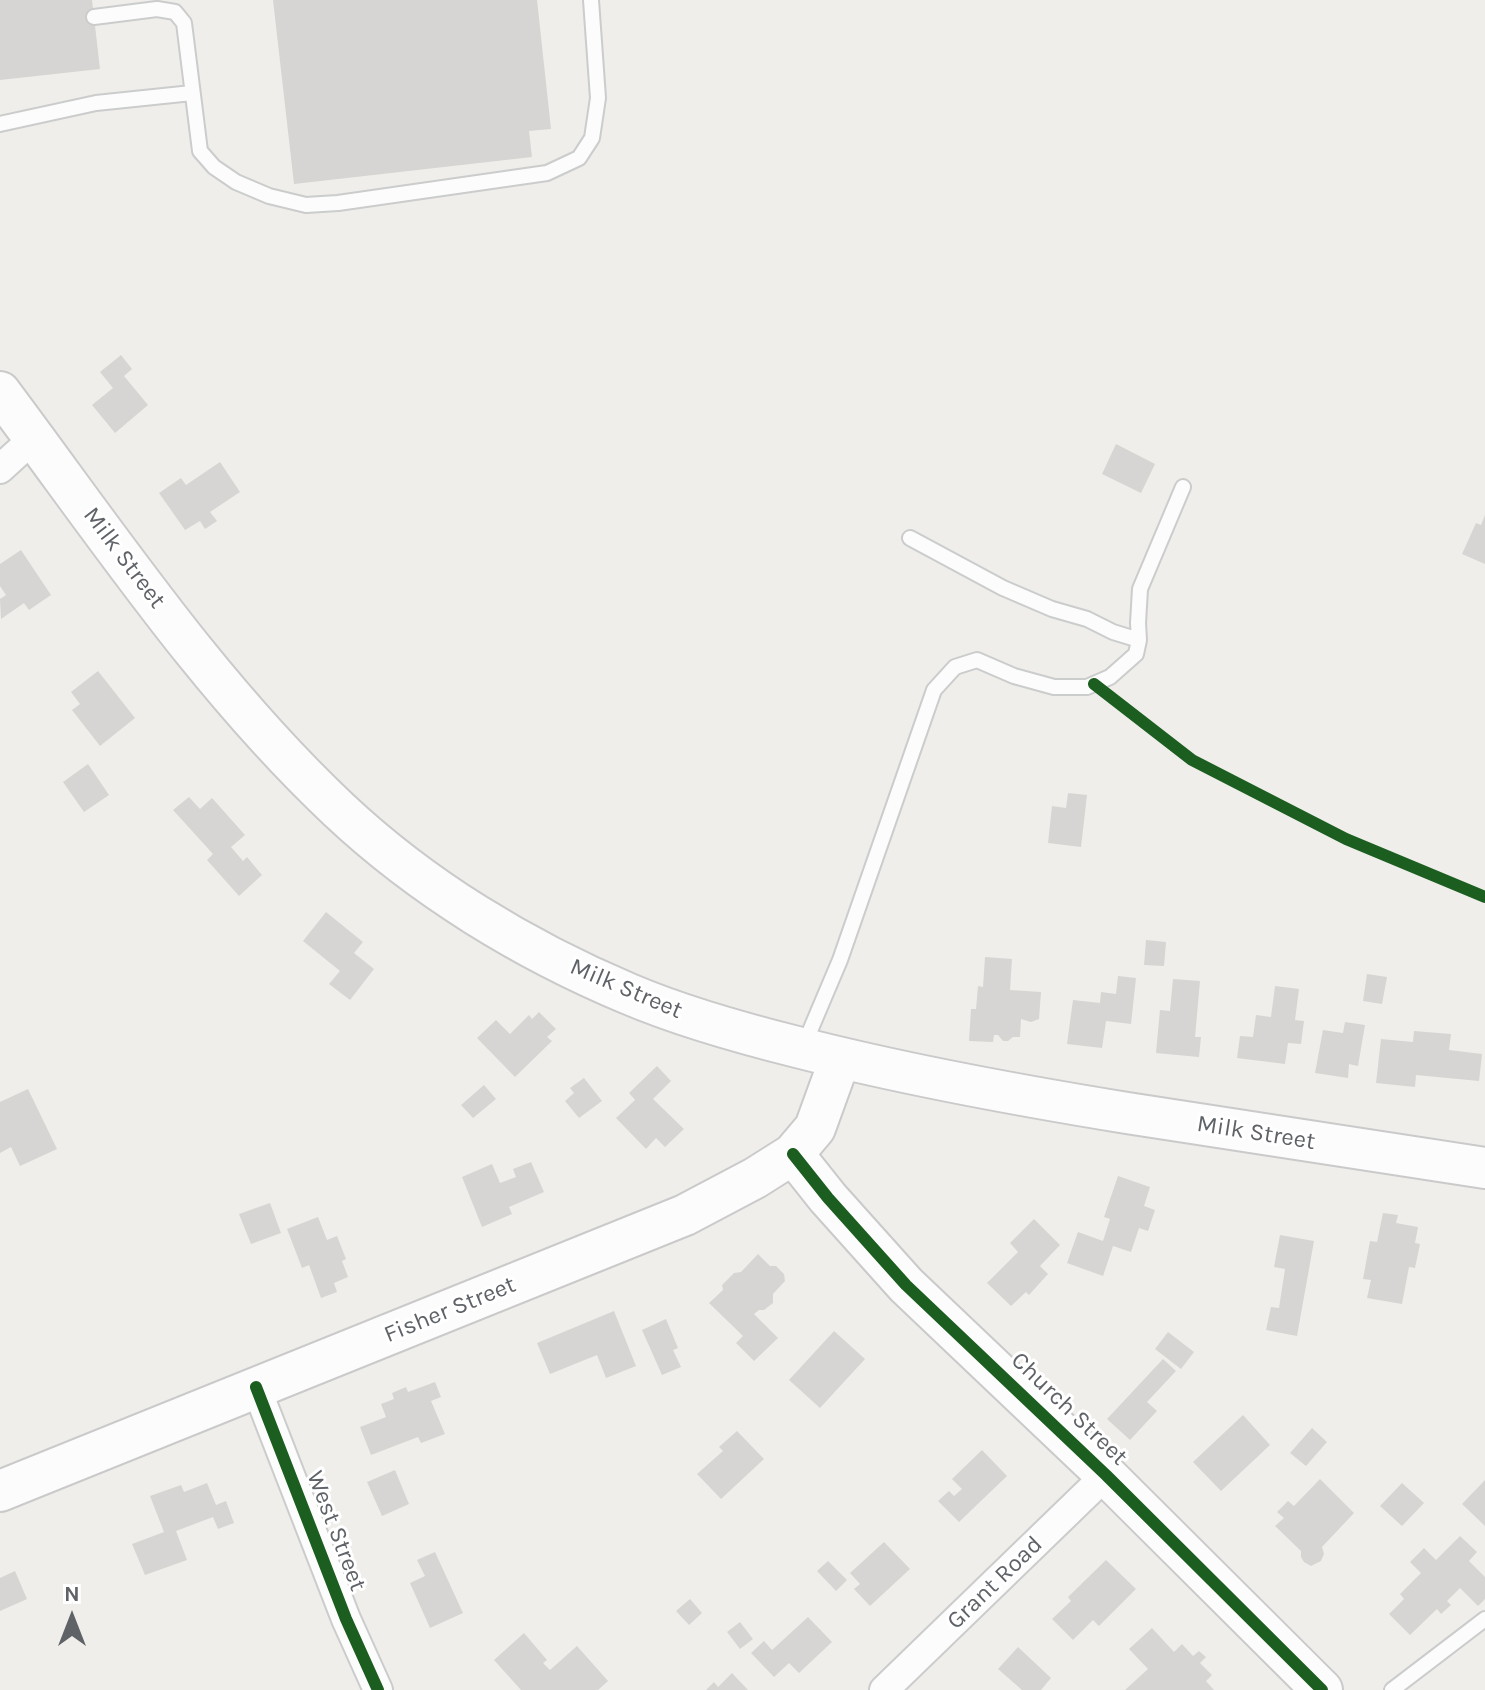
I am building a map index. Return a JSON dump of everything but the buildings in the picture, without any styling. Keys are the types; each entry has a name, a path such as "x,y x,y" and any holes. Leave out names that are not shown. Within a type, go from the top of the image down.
{"main road":[{"name":"Milk Street","path":"0,392 151,595 246,713 293,764 394,857 450,898 569,966 632,995 696,1018 840,1059 1031,1097 1485,1168"},
{"name":"Fisher Street","path":"0,1491 685,1215 793,1154 815,1128 840,1059"},
{"name":"Church Street","path":"793,1154 906,1285 1106,1475 1322,1690"}],"street":[{"path":"0,469 34,438"},
{"name":"West Street","path":"256,1387 346,1619 378,1690"},
{"name":"Grant Road","path":"884,1690 1106,1475"}],"lane":[{"path":"94,17 157,9 175,12 184,23 200,151 214,167 236,182 269,196 306,205 547,173 579,158 592,138 598,98 591,0"},
{"path":"0,124 96,103 192,93"},
{"path":"802,1049 840,960 934,690 955,667 977,660 1014,676 1054,687 1087,687 1110,677 1136,654 1140,589 1183,487"},
{"path":"910,538 1003,588 1139,640"},
{"path":"1392,1690 1485,1619"}],"cycle path":[{"path":"1094,684 1192,760 1346,839 1485,897"},
{"path":"793,1154 906,1285 1106,1475 1322,1690"},
{"path":"256,1387 346,1619 378,1690"}]}
